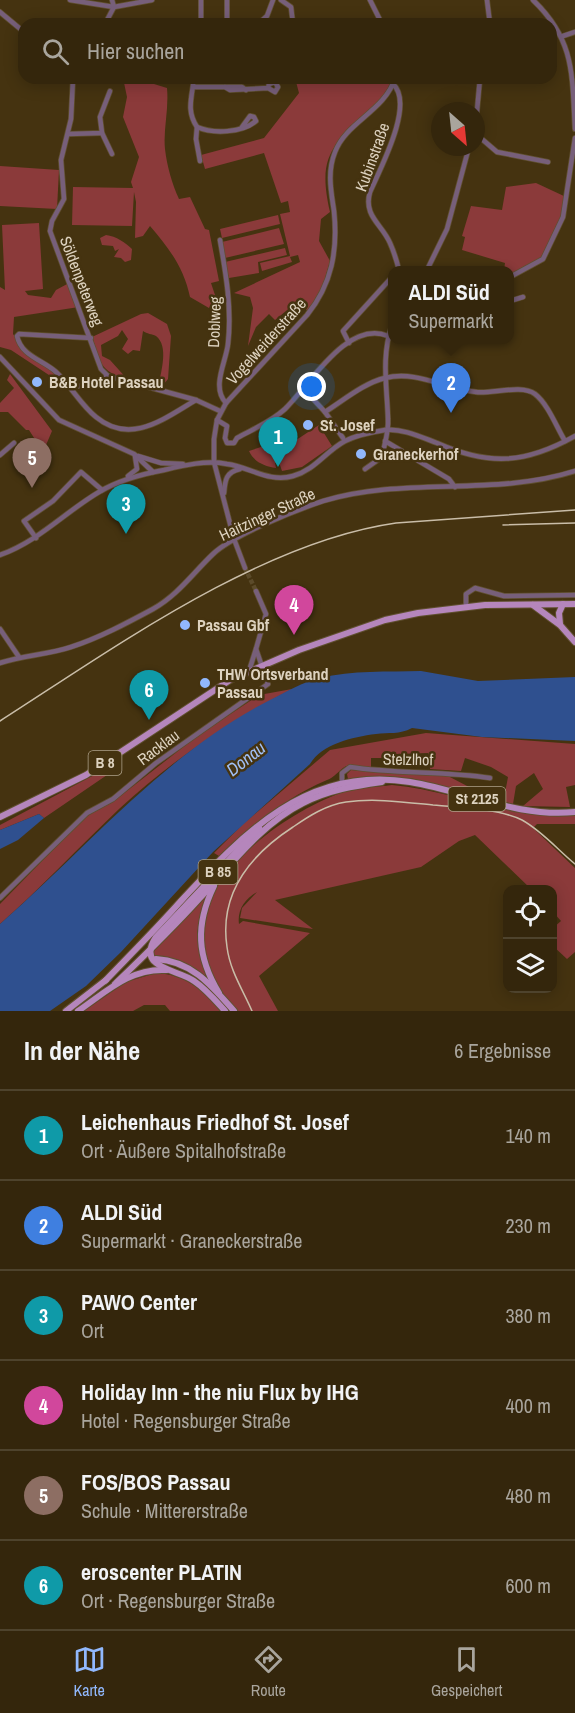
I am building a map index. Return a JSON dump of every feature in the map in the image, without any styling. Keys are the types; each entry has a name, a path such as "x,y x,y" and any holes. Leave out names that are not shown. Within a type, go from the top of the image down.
{"main road":[{"path":"560,625 559,613 562,603"},
{"name":"B 8","path":"0,817 86,775 210,693 262,665 385,620 466,607 574,603"},
{"path":"532,604 560,625 575,642"},
{"name":"St 2125","path":"279,814 310,793 365,779 399,780 505,807 556,813 575,812"},
{"path":"78,1011 116,984 150,953 279,814"},
{"path":"105,981 223,856 255,826 279,814"},
{"name":"B 85","path":"150,953 156,937 279,814"},
{"name":"B 85","path":"219,993 203,960 200,932 205,903 225,871"},
{"path":"150,953 155,963 194,981 225,1011"},
{"name":"B 85","path":"156,959 172,960 187,966 219,993 234,1011"},
{"path":"66,1011 105,981 134,963"},
{"path":"116,984 140,972 169,971"}],"street":[{"path":"70,0 114,8 152,0"},
{"path":"108,18 114,8 112,0"},
{"path":"201,0 201,18"},
{"path":"227,0 227,18"},
{"path":"265,18 273,0"},
{"path":"281,0 291,8 292,18"},
{"path":"370,0 379,18"},
{"path":"487,0 489,18"},
{"path":"533,0 548,18"},
{"path":"0,12 18,27"},
{"path":"557,30 562,36 575,75 575,129"},
{"path":"562,36 575,32"},
{"name":"Söldenpeterweg","path":"72,84 68,134 61,160 64,199 52,221 50,231 102,369 108,376"},
{"path":"193,84 189,107 191,119 197,127 216,132 242,127"},
{"name":"Vogelweiderstraße","path":"245,568 234,540 214,462 217,420 226,403 320,298 331,272 336,249 329,178 335,151 348,132 382,101 392,84"},
{"name":"Kubinstraße","path":"395,84 400,94 399,119 370,192 368,205 373,220 390,243 399,266"},
{"path":"478,102 479,84"},
{"path":"193,87 242,87 246,90 268,88"},
{"path":"110,91 100,117 102,133 112,154"},
{"path":"197,127 196,139 200,161"},
{"path":"68,134 102,133"},
{"path":"514,275 543,258 562,217 573,177 575,138"},
{"path":"485,142 497,152 548,162"},
{"path":"429,266 449,220 467,156"},
{"name":"Doblweg","path":"220,240 227,280 228,345 220,388 221,397 226,403"},
{"path":"350,343 343,331 388,282"},
{"path":"514,300 523,297"},
{"path":"217,420 227,426 225,441 229,444 234,443 237,438 276,417 322,364 350,343 371,333 388,336 384,378 387,430 382,457 365,468"},
{"path":"91,338 19,334 17,336 18,343 27,353 55,370 97,418 128,431 141,430 155,424 196,400"},
{"path":"0,357 59,420 134,454 161,463 214,462 243,468 269,477 296,476 310,469 345,442 387,430 414,434 463,454 496,460 532,456 575,436"},
{"path":"325,412 367,385 384,378 403,375 477,392 528,391 540,399 565,441"},
{"path":"70,386 85,386 108,376 138,387 196,400 220,411"},
{"path":"302,387 325,412 343,438"},
{"path":"227,434 234,433 237,438"},
{"path":"385,441 449,479 455,487"},
{"path":"0,456 14,443"},
{"path":"134,454 153,472"},
{"path":"117,483 137,469 134,454"},
{"path":"0,555 36,538 102,490 117,483 153,472 200,463"},
{"path":"224,496 226,477 232,471 243,468"},
{"name":"Haitzinger Straße","path":"0,663 87,642 153,609 178,591 213,554 234,540 313,504 378,490 455,487 538,480 575,471"},
{"path":"36,538 24,521 52,501 81,472 102,490"},
{"path":"466,607 466,594 475,588 504,596 575,595"},
{"path":"249,671 266,617 256,591"},
{"path":"0,629 19,657"},
{"path":"256,649 262,665"},
{"name":"Racklau","path":"0,897 87,813 113,799 164,758 268,684 262,665"},
{"name":"Stelzlhof","path":"342,785 342,773 350,767 365,771 441,771 490,778"}],"shaded area":[{"path":"124,84 154,84 167,88 165,142 170,175 179,199 190,197 205,229 209,230 219,281 211,283 216,298 209,308 190,297 175,259 150,226 143,236 135,238 134,192 132,226 72,225 73,187 133,188 131,182 139,157 123,117 127,97"},
{"path":"297,84 389,84 375,106 337,143 327,164 326,193 330,212 321,219 319,241 330,261 322,289 308,311 297,302 275,320 269,314 256,327 248,346 253,308 250,297 234,293 300,262 298,255 290,257 292,262 262,271 260,263 290,256 280,214 290,212 288,201 281,203 264,153 205,169 201,155 264,138 299,93"},
{"path":"0,166 59,170 57,209 0,206"},
{"path":"536,183 566,197 563,216 543,259 514,275 514,266 505,266 505,263 462,250 465,237 462,236 471,206 502,210 506,187"},
{"path":"278,215 280,224 222,238 220,229"},
{"path":"39,223 43,289 25,291 28,295 51,298 56,290 69,283 79,307 14,317 13,334 27,353 55,371 55,379 11,350 0,347 0,287 5,290 2,225"},
{"path":"279,228 284,244 225,258 222,242"},
{"path":"106,235 121,240 132,249 131,260 125,262 121,258 114,257 119,249 115,251 113,246 102,245 100,238"},
{"path":"285,248 287,255 258,262 259,273 229,278 225,262"},
{"path":"148,313 167,324 171,336 168,379 163,385 159,384 163,352 160,340 156,336 143,331 140,351 133,350 128,354 122,349 128,339 122,330 118,336 101,345 102,356 110,360 128,380 111,373 102,365 92,337 141,314"},
{"path":"10,374 52,431 46,445 43,443 22,461 36,441 29,430 26,430 8,412 0,412 0,403 14,388 7,380"},
{"path":"277,421 287,446 319,425 332,446 302,467 282,471 279,462 275,463 276,468 264,465 257,461 249,451 267,445 261,429"},
{"path":"292,689 224,728 159,774 119,809 0,924 0,904 85,817 114,801 196,737 259,695"},
{"path":"426,733 575,744 575,785 566,787 570,807 523,806 543,789 534,773 516,786 513,804 410,778 348,779 347,774 351,770 448,776 469,787 505,793 508,777 491,767 465,758 461,771 430,769 428,753 396,754 393,758 371,758 371,768 346,766 332,778 297,795 270,813 219,856 214,853 243,824 330,750"},
{"path":"111,766 107,775 44,818 39,814 0,830 0,825"},
{"path":"392,785 529,813 575,816 575,824 537,824 533,828 575,868 575,952 567,959 557,950 557,924 561,921 557,916 557,885 527,885 475,835 459,841 421,867 275,900 313,929 240,918 242,909 239,919 239,924 243,921 310,933 259,976 278,1011 236,1011 220,991 203,951 203,924 211,898 227,874 247,851 271,831 297,814 346,791"},
{"path":"209,892 197,932 206,978 179,960 154,956 153,952"},
{"path":"156,973 167,974 193,984 221,1011 170,1011 165,1005 144,1005 133,1011 84,1011 126,982"}],"water":[{"name":"Donau","path":"421,671 478,681 575,677 575,741 482,737 412,728 357,737 338,743 315,757 213,852 121,952 86,986 50,1011 0,1011 0,924 161,774 232,722 307,682 345,674"},
{"path":"39,814 44,818 18,840 0,849 0,830"}],"tunnel":[{"path":"245,568 256,591"}],"railway":[{"path":"0,721 140,631 190,602 241,575 293,552 345,534 396,523 575,510"},
{"path":"503,525 575,523"},
{"path":"252,1011 234,972 227,947 226,928 233,893 251,863 263,850 293,827 325,808 339,803 378,800 502,813 529,824 575,864"}],"place":[{"name":"B&B Hotel Passau","path":"37,382"},
{"name":"ALDI Süd","path":"451,413"},
{"name":"St. Josef","path":"308,425"},
{"name":"Graneckerhof","path":"361,454"},
{"name":"Leichenhaus Friedhof St. Josef","path":"278,467"},
{"name":"FOS/BOS Passau","path":"32,488"},
{"name":"PAWO Center","path":"126,534"},
{"name":"Passau Gbf","path":"185,625"},
{"name":"Holiday Inn - the niu Flux by IHG","path":"294,635"},
{"name":"THW Ortsverband Passau","path":"205,683"},
{"name":"eroscenter PLATIN","path":"149,720"}]}
